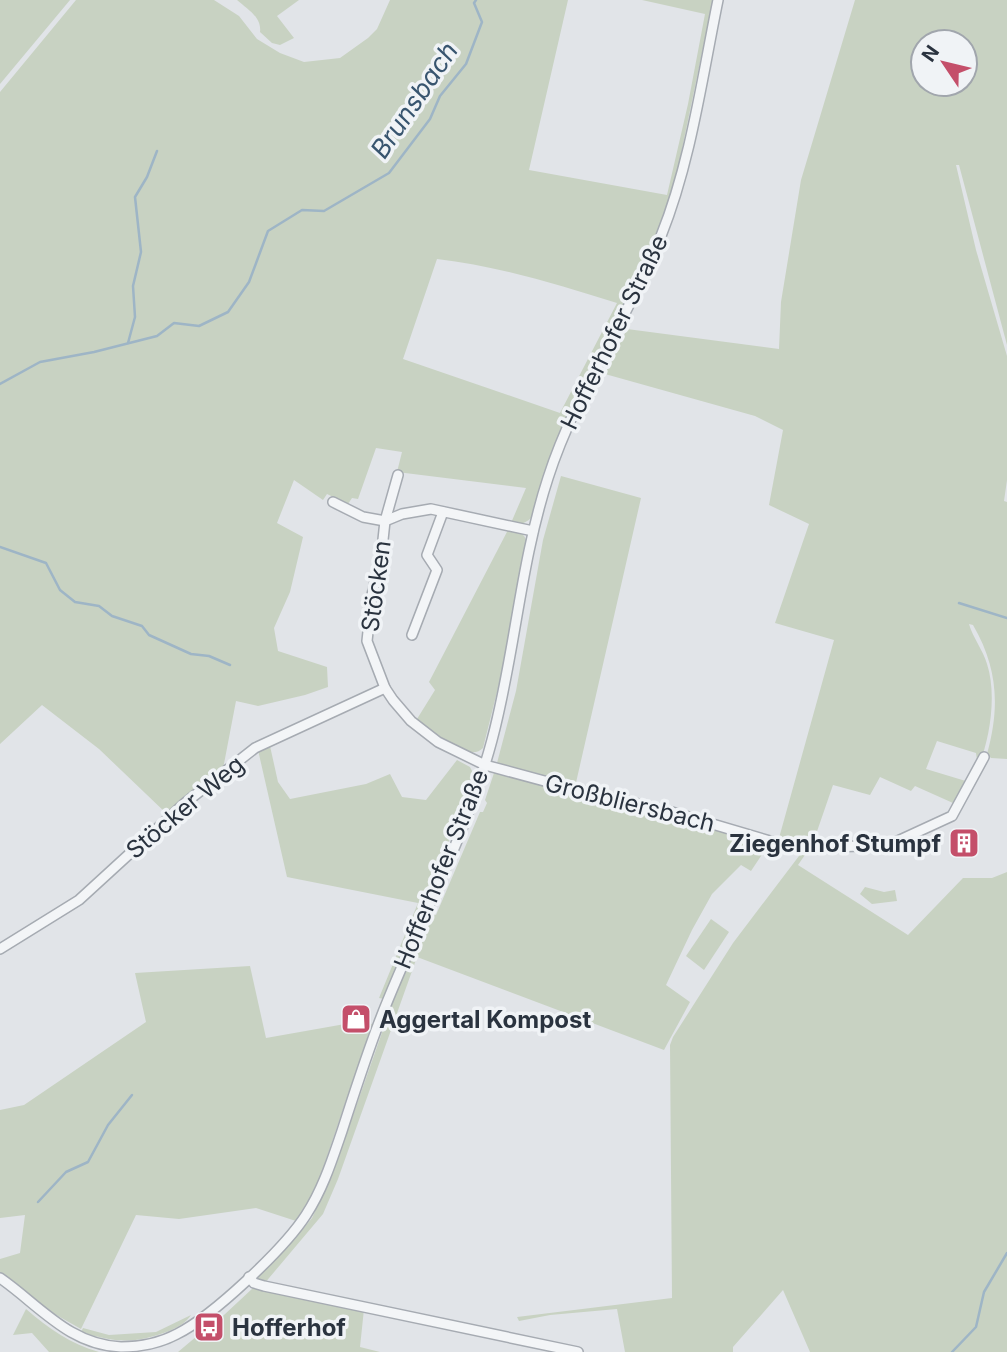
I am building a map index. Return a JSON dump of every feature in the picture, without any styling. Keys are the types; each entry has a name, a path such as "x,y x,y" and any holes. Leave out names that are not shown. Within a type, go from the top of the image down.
{"street":[{"name":"Hofferhofer Straße","path":"0,1278 50,1319 80,1337 119,1347 157,1348 200,1320 249,1277 296,1230 309,1210 326,1177 405,956 456,844 485,765 502,696 533,531 547,480 570,420 648,265 669,216 686,153 718,0"},
{"name":"Stöcken","path":"398,475 385,521 367,641 385,688 411,721 438,742 485,765"},
{"name":"Stöcken","path":"333,502 363,517 385,521 431,509 533,531"},
{"path":"412,635 437,570 427,555 443,512"},
{"name":"Stöcker Weg","path":"0,949 79,900 185,803 255,748 385,688"},
{"name":"Großbliersbach","path":"485,765 803,848 889,845 951,816 984,757"},
{"path":"249,1277 254,1283 264,1286 578,1352"}],"green space":[{"path":"0,0 70,0 0,84"},
{"path":"76,0 214,0 239,16 257,39 280,53 304,62 340,58 368,38 377,29 390,0 568,0 529,170 667,195 705,14 642,0 713,0 672,197 651,250 568,417 532,517 522,523 511,523 526,488 397,472 402,452 376,448 358,499 352,498 348,504 327,494 323,500 294,480 277,523 303,537 290,592 274,628 278,651 327,667 328,687 258,706 236,701 223,769 168,815 99,749 42,705 0,744 0,92","holes":["437,259 483,266 617,303 560,413 403,359"]},
{"path":"237,0 299,0 277,16 294,38 280,45 272,43 260,32 256,18"},
{"path":"855,0 1007,0 1007,345 959,165 956,165 976,250 1007,356 1007,480 1004,501 1007,502 1007,759 991,758 987,754 995,704 992,672 981,641 973,625 969,624 985,659 992,689 991,717 982,756 978,767 976,753 937,741 926,769 969,782 957,802 953,803 915,786 911,791 880,777 870,795 833,785 813,843 779,838 834,640 775,623 809,524 769,505 783,430 755,416 605,374 627,329 779,349 781,302 801,180"},
{"path":"561,476 641,498 575,787 507,769 497,763 516,691 543,540"},
{"path":"509,528 521,532 527,543 506,656 483,748 468,752 450,743 417,719 435,690 429,682"},
{"path":"270,746 278,782 290,799 366,784 390,774 402,797 426,800 457,760 470,767 474,775 425,904 384,999 379,998 418,903 287,877 258,750"},
{"path":"494,773 707,824 769,844 751,871 741,865 712,894 692,930 666,985 690,1002 664,1050 417,957 323,1214 264,1284 256,1278 288,1247 312,1218 331,1178 398,987 430,913 436,915 480,812 483,812"},
{"path":"802,852 807,852 798,865 908,935 963,878 992,878 1007,872 1007,1352 810,1352 783,1290 733,1347 733,1352 625,1352 617,1309 550,1315 519,1321 517,1317 672,1298 670,1045 733,943"},
{"path":"865,887 884,892 895,890 897,901 872,904 860,894"},
{"path":"711,919 729,932 704,970 686,956"},
{"path":"250,966 266,1038 362,1021 372,1024 317,1186 296,1221 256,1208 179,1219 136,1215 81,1329 44,1308 0,1272 0,1259 20,1253 25,1215 0,1218 0,1110 24,1105 146,1022 135,973"},
{"path":"253,1288 364,1309 360,1347 380,1352 178,1352 197,1336 201,1337 210,1331 210,1328"},
{"path":"26,1309 61,1335 99,1352 49,1352 32,1333 13,1335"},
{"path":"191,1315 169,1331 135,1340 115,1340 81,1332 83,1328 109,1335 156,1332"}],"waterway":[{"name":"Brunsbach","path":"0,384 40,362 157,336 174,323 199,326 228,312 249,282 268,231 302,210 324,211 389,173 430,119 440,96 466,64 482,22 474,3 476,0"},
{"path":"128,343 135,317 133,286 141,252 135,197 147,177 157,151"},
{"path":"0,547 46,563 60,590 75,602 99,606 112,616 142,626 149,635 191,654 209,656 230,665"},
{"path":"959,603 1007,618"},
{"path":"38,1202 66,1172 88,1162 108,1125 132,1095"},
{"path":"952,1352 976,1327 984,1292 1007,1253"}],"place":[{"name":"Ziegenhof Stumpf","path":"964,843"},
{"name":"Aggertal Kompost","path":"356,1019"},
{"name":"Hofferhof","path":"209,1327"}]}
